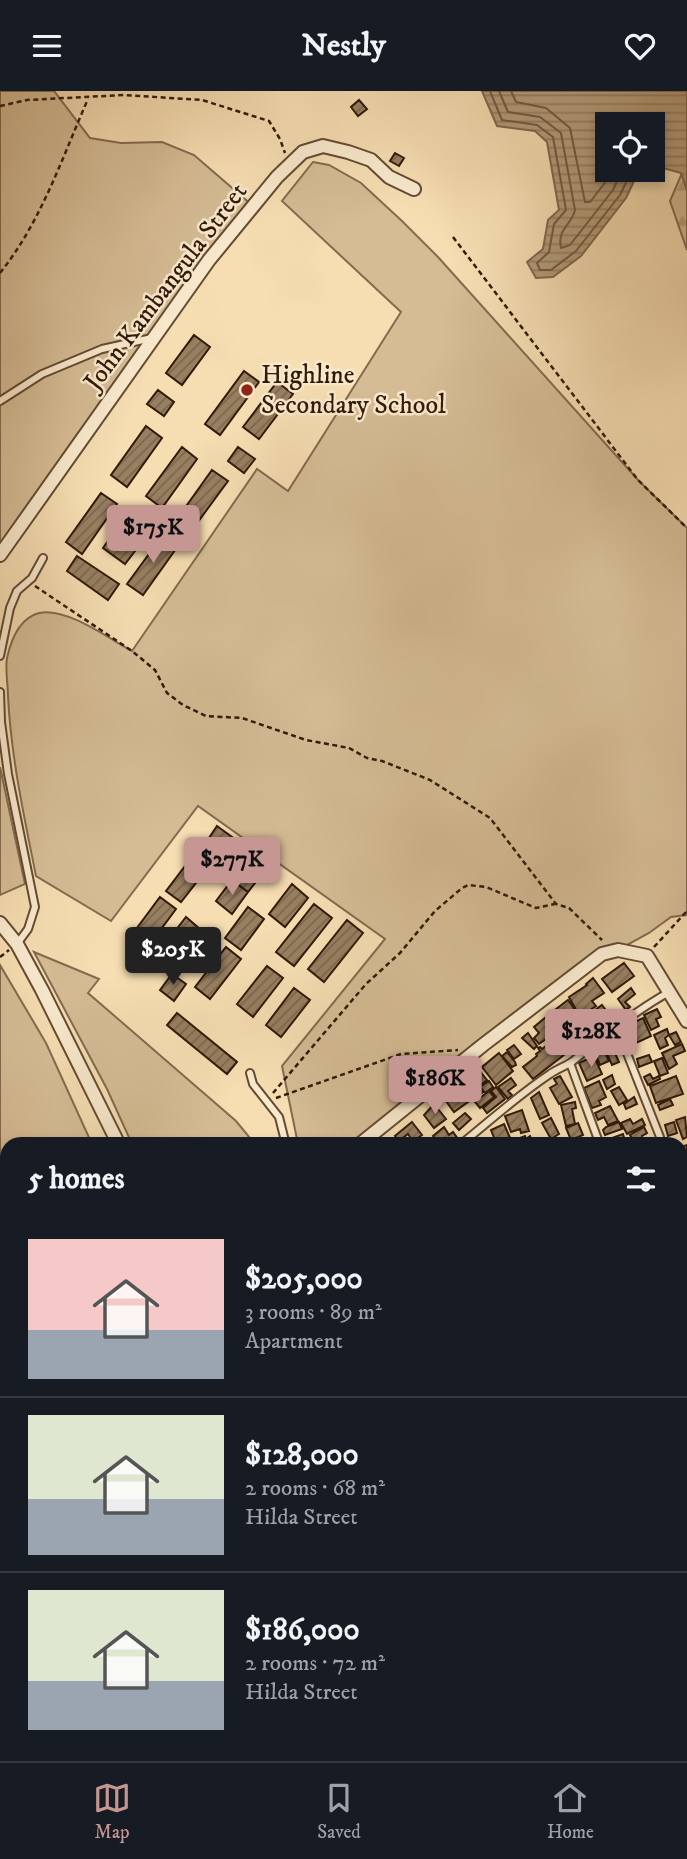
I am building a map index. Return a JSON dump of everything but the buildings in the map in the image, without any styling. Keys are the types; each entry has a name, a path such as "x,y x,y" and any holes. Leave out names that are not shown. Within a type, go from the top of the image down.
{"street":[{"name":"John Kambangula Street","path":"0,555 209,260 277,177 303,152 323,146 371,160 389,177 414,189"},
{"path":"0,923 16,944 42,990 115,1137"},
{"path":"369,1137 602,954 618,950 647,956 687,1021"}],"lane":[{"path":"0,401 42,374 102,349 154,337"},
{"path":"0,656 10,608 17,591 29,582 43,558"},
{"path":"0,692 8,774 35,907 28,929 16,944"},
{"path":"470,1137 551,1074 669,992"},
{"path":"617,1028 660,1137"},
{"path":"570,1063 597,1137"},
{"path":"250,1073 253,1084 279,1117 284,1137"}],"path":[{"path":"0,106 27,100 124,95 202,100 269,121 280,139 289,166"},
{"path":"0,273 15,254 39,213 88,97"},
{"path":"453,237 638,480 687,528"},
{"path":"29,582 132,651 155,670 167,693 183,705 206,716 242,718 306,740 349,748 367,758 383,761 430,780 489,818 556,904"},
{"path":"267,1101 366,984 400,953 435,911 468,885 486,887 536,908 556,904 569,908 598,938 618,950"},
{"path":"647,956 687,911"},
{"path":"267,1101 401,1054 443,1053 483,1045"}],"green space":[{"path":"0,91 54,91 90,138 121,143 162,142 194,155 253,206 0,555"},
{"path":"313,162 329,165 361,183 438,257 638,480 687,528 687,915 671,917 618,950 602,954 368,1137 297,1137 282,1066 385,939 198,806 111,921 36,876 15,764 10,719 6,663 14,637 22,625 32,616 50,612 74,619 132,651 257,469 288,491 401,312 282,201"},
{"path":"682,173 687,190 687,250 670,201"},
{"path":"0,767 25,884 0,895"},
{"path":"34,952 99,979 88,993 236,1121 249,1137 129,1137 107,1089"},
{"path":"0,965 46,1043 89,1137 0,1137"}],"water":[{"path":"482,91 687,91 687,190 681,173 665,169 665,112 595,112 595,182 634,182 626,198 581,256 553,277 536,278 527,262 543,249 548,220 559,210 547,142 535,131 497,126"}],"place":[{"name":"Highline Secondary School","path":"247,390"}]}
